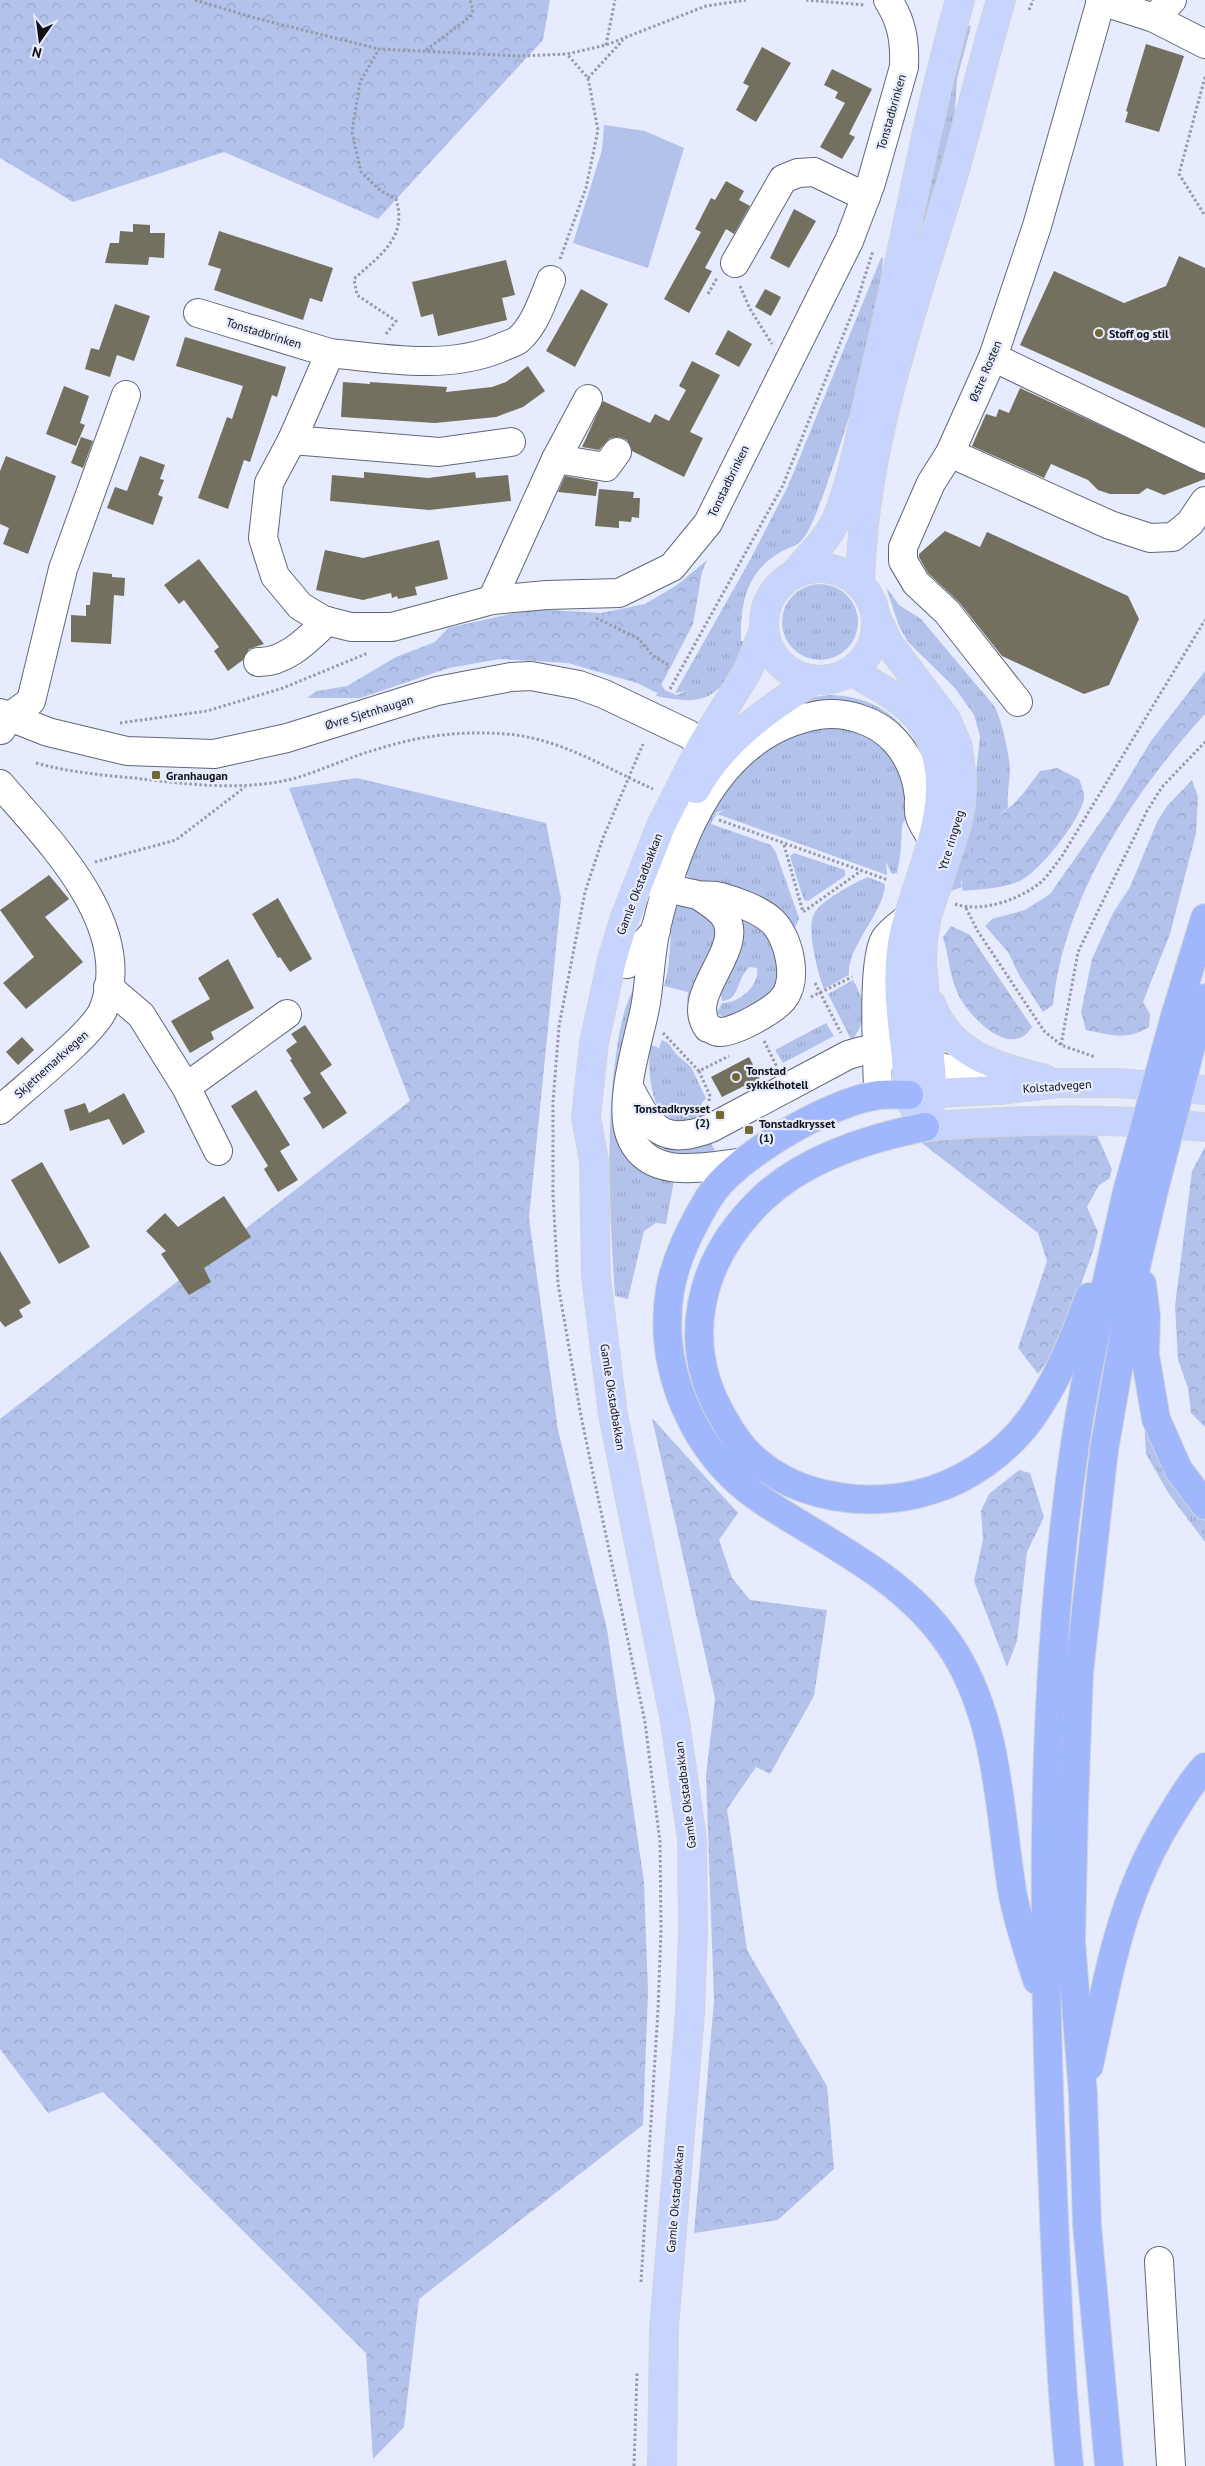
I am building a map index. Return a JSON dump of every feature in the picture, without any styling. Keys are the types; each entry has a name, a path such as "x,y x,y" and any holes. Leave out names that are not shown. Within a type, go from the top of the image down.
{"highway":[{"path":"1069,2466 1057,2306 1044,1938 1046,1805 1053,1672 1062,1558 1075,1446 1090,1360 1193,1011 1205,918"},
{"path":"921,1094 878,1095 828,1112 791,1130 739,1163 712,1192 690,1230 678,1260 670,1290 667,1323 670,1358 677,1387 689,1417 708,1450 735,1478 758,1498 872,1567 907,1595 932,1621 955,1654 976,1696 988,1735 999,1783 1012,1892 1025,1943 1046,2007"},
{"path":"925,1128 859,1144 828,1157 786,1180 762,1198 735,1228 723,1248 706,1286 699,1309 698,1345 703,1376 714,1403 730,1430 749,1454 772,1472 799,1486 817,1492 854,1499 884,1498 932,1490 968,1473 1010,1442 1028,1422 1063,1364 1080,1322 1140,1193"},
{"path":"1109,2466 1087,2225 1083,2094 1071,1941 1080,1674 1104,1450 1138,1259 1140,1193"},
{"path":"1138,1259 1146,1316 1145,1355 1156,1419 1178,1469 1205,1504"},
{"path":"1083,2094 1118,1930 1130,1894 1164,1826 1205,1767"}],"main road":[{"path":"794,574 828,534 836,520 848,482 886,326 930,114 960,0"},
{"path":"860,584 862,530 878,445 907,329 968,124 1000,0"},
{"path":"811,568 829,568 846,573 860,584 874,606 877,620 876,635 871,649 862,662 851,672 834,679 814,680 796,675 780,664 769,648 764,630 765,612 770,597 780,583 794,574 811,568"},
{"name":"Ytre ringveg","path":"877,620 889,644 946,719 958,746 962,779 961,805 956,828 924,932 922,963 932,1066 921,1094"},
{"name":"Gamle Okstadbakkan","path":"718,753 764,630"},
{"name":"Ytre ringveg","path":"851,672 882,688 921,722 935,749 940,778 940,802 932,839 908,918 900,959 899,982 906,1058 921,1094 925,1128"},
{"name":"Gamle Okstadbakkan","path":"594,1161 603,1119 610,1046 627,964 654,882 661,826 718,753 754,721 814,680"},
{"name":"Gamle Okstadbakkan","path":"654,882 612,960 594,1042 586,1117 594,1161 596,1277 613,1416 675,1721 692,1838 693,1932 690,2013 664,2328 662,2466"},
{"name":"Ytre ringveg","path":"926,993 934,1014 948,1035 963,1048 997,1066 1059,1083"},
{"name":"Kolstadvegen","path":"921,1094 999,1090 1059,1083 1119,1084 1205,1090"},
{"path":"925,1128 992,1122 1064,1119 1128,1120 1205,1126"}],"street":[{"path":"1100,0 1154,8 1205,44"},
{"name":"Østre Rosten","path":"1018,702 947,612 916,583 903,561 903,547 931,483 950,453 993,357 1037,226 1100,0"},
{"name":"Tonstadbrinken","path":"330,353 292,440 269,484 263,538 275,576 300,606 327,621 351,626 392,627 492,600 548,595 619,593 672,567 708,523 845,249 866,197 904,67 905,48 902,27 890,3"},
{"path":"732,272 783,179 798,173 814,172 866,197"},
{"name":"Tonstadbrinken","path":"198,313 330,353 396,360 464,359 494,351 518,340 536,316 551,280"},
{"path":"993,357 1205,459"},
{"name":"Øvre Sjetnhaugan","path":"3,721 31,701 63,569 126,395"},
{"path":"492,600 556,459 588,399"},
{"path":"292,440 439,452 511,442"},
{"path":"556,459 606,467 617,452"},
{"path":"950,453 1110,525 1150,538 1173,537 1190,523 1205,501"},
{"path":"258,662 271,663 301,646 327,621"},
{"name":"Øvre Sjetnhaugan","path":"3,721 126,751 214,754 287,738 437,691 511,677 531,676 579,685 604,694 688,734 718,753"},
{"path":"718,753 808,717 829,713 845,714 860,719 880,728 895,741 910,761 918,782 919,816 932,839"},
{"name":"Skjetnemarkvegen","path":"0,784 72,868 104,930 111,966 103,1010 89,1030 0,1110"},
{"path":"698,895 716,908 725,918 729,934 729,940 703,1001 701,1014 708,1028 719,1032 752,1020 770,1010 786,994 791,974 787,946 772,921 748,908 720,897 698,895 654,882 656,930 650,986 629,1087 627,1126 632,1140 641,1153 655,1162 670,1168 698,1168 739,1163"},
{"path":"878,1095 877,982 885,939 908,918"},
{"path":"627,964 656,930"},
{"path":"108,987 141,1015 186,1087 218,1150"},
{"path":"186,1087 288,1014"},
{"path":"629,1087 644,1117 655,1128 667,1134 683,1136 711,1128 848,1055 862,1051 877,1051 932,1066 995,1078 1059,1083"},
{"path":"1159,2261 1171,2466"}],"path":[{"path":"195,0 255,18 379,49 520,56 567,54 606,45 706,6 746,0"},
{"path":"426,50 470,17 473,10 470,0"},
{"path":"606,45 615,0"},
{"path":"806,0 830,4 890,3"},
{"path":"1030,10 1033,0"},
{"path":"588,78 626,38"},
{"path":"377,338 386,334 396,321 357,295 354,279 396,237 400,212 396,199 381,191 361,172 352,132 360,82 379,49"},
{"path":"551,280 586,188 598,130 588,78 567,54"},
{"path":"1205,77 1179,174 1205,216"},
{"path":"670,689 783,485 857,301 875,246"},
{"path":"708,294 732,272 750,309 786,365"},
{"path":"594,617 639,639 653,656 670,666"},
{"path":"1100,1058 1061,1045 1044,1030 976,930 966,908 1014,899 1041,882 1062,856 1205,620"},
{"path":"36,763 63,771 179,783 246,786 295,778 381,748 419,738 458,732 517,736 544,741 575,751 628,778 661,792"},
{"path":"1061,1045 1078,952 1147,811 1162,786 1205,742"},
{"path":"641,2286 658,2010 661,1929 660,1842 645,1722 581,1416 558,1284 553,1195 553,1102 559,1026 572,950 585,892 603,838 643,744"},
{"path":"72,868 176,840 246,786"},
{"path":"714,818 888,880"},
{"path":"784,844 803,912 861,871"},
{"path":"814,979 819,994 841,1033 842,1039"},
{"path":"752,1020 787,1088"},
{"path":"699,1071 710,1096 705,1105"},
{"path":"634,2466 637,2363"}],"green space":[{"path":"0,0 550,0 543,40 378,219 224,152 73,202 0,158"},
{"path":"965,25 971,26 957,79 954,126 919,252 915,253 928,179"},
{"path":"604,125 645,131 684,148 648,268 573,243 602,150"},
{"path":"881,258 883,258 877,310 865,362 834,464 808,531 801,541 768,561 752,580 747,591 742,615 741,641 744,641 743,649 733,670 717,690 700,699 691,700 656,696 661,684 665,690 677,695 686,691 675,693 750,560 788,486"},
{"path":"707,560 702,572 693,624 657,693 637,683 568,663 500,659 449,668 360,698 307,698 317,691 347,686 396,657 435,642 448,628 532,609 601,613 645,604 677,585"},
{"path":"820,584 835,587 847,595 855,607 858,622 855,637 847,649 835,657 820,660 805,657 793,649 785,637 782,622 785,607 793,595 805,587"},
{"path":"886,587 899,605 921,619 995,707 1007,748 1010,765 1008,808 992,822 979,841 964,873 961,883 962,887 946,893 973,802 980,736 974,715 955,688 908,642 899,626"},
{"path":"1205,671 1205,714 1152,777 1106,848 1087,886 1071,925 1060,964 1053,1005 1043,1012 1019,975 1008,952 985,926 992,919 1025,910 1050,894 1109,810 1151,741"},
{"path":"829,695 862,700 872,704 891,715 907,732 906,734 894,729 765,722 806,698"},
{"path":"818,725 842,726 859,731 883,746 901,768 906,781 908,812 902,827 897,873 892,874 886,862 887,875 717,814 725,810 717,812 711,824 771,845 776,853 799,918 796,926 791,929 690,878 684,872 715,800 745,761 800,730"},
{"path":"1057,768 1079,779 1083,790 1082,806 1068,831 1048,856 1028,876 1020,881 999,887 963,891 962,883 965,864 985,819 1002,812 1017,801 1040,771"},
{"path":"357,778 546,823 561,898 529,1218 558,1430 607,1629 644,1882 648,1992 643,2125 419,2299 404,2427 373,2459 366,2353 103,2092 48,2113 0,2049 0,1419 410,1101 289,788"},
{"path":"1192,780 1198,797 1196,833 1170,934 1143,1002 1150,1014 1149,1027 1133,1034 1118,1036 1086,1030 1081,1012 1092,959 1113,913 1130,887 1157,822 1167,806"},
{"path":"794,853 845,870 845,876 808,901 804,900 790,856"},
{"path":"868,877 885,884 879,907 854,952 849,975 824,989 812,940 811,930 814,914 830,898"},
{"path":"675,903 702,909 719,928 693,1004 687,1003 688,992 664,986 669,965"},
{"path":"731,909 754,920 765,928 776,952 778,971 777,980 770,995 729,1018 716,1014 722,1003 728,1003 747,993 757,975 757,968 750,967 742,977 732,997 722,1001 717,989"},
{"path":"951,926 970,935 1032,1027 1024,1036 1014,1039 1003,1038 992,1033 973,1015 959,996 943,937"},
{"path":"853,980 861,997 864,1011 861,1025 852,1041 828,994"},
{"path":"637,982 618,1110 674,1180 666,1224 656,1223 644,1231 628,1299 615,1296 609,1155 614,1070 619,1036 627,1003"},
{"path":"826,1023 834,1036 783,1063 775,1050"},
{"path":"662,1040 668,1043 676,1054 691,1067 706,1098 701,1104 709,1120 677,1122 661,1111 657,1105 650,1079 650,1052 651,1045 659,1048"},
{"path":"1080,1132 1096,1133 1112,1169 1109,1179 1099,1185 1087,1207 1098,1232 1093,1251 1060,1343 1038,1374 1018,1348 1047,1261 1038,1233 918,1140"},
{"path":"708,1138 715,1150 692,1160 664,1155 665,1148 688,1146"},
{"path":"1205,1147 1205,1427 1191,1413 1188,1388 1178,1360 1175,1306 1192,1171"},
{"path":"1144,1416 1199,1516 1205,1521 1205,1542 1169,1494 1146,1454"},
{"path":"652,1418 738,1513 719,1540 732,1578 750,1600 827,1610 814,1696 770,1774 756,1767 727,1809 747,1950 827,2086 834,2169 778,2220 694,2233 714,2001 706,1775 715,1699"},
{"path":"1019,1470 1030,1473 1044,1517 1027,1552 1017,1641 1007,1667 974,1581 983,1540 981,1511 989,1494"}],"building":[{"path":"1146,44 1184,56 1159,132 1125,122 1128,112 1126,111"},
{"path":"762,47 791,63 756,122 736,110 749,86 743,83"},
{"path":"832,69 872,89 849,134 855,137 842,159 820,147 845,103 835,98 838,92 824,85"},
{"path":"726,181 744,191 739,200 750,206 734,234 726,229 705,268 712,271 689,313 664,299 701,232 695,229 711,198 715,200"},
{"path":"794,209 816,221 789,268 770,258"},
{"path":"133,224 150,225 150,233 165,233 164,258 149,257 148,265 105,263 110,243 119,243 120,231 133,232"},
{"path":"219,231 333,268 322,302 310,298 303,320 214,290 221,269 208,265"},
{"path":"1179,256 1205,268 1205,428 1020,345 1054,271 1124,303 1166,286"},
{"path":"506,260 515,295 502,298 507,320 438,336 433,314 421,317 412,282"},
{"path":"581,289 608,304 575,367 546,351"},
{"path":"765,289 781,297 771,316 755,307"},
{"path":"115,304 150,316 134,361 117,355 110,377 85,369 91,348 99,350"},
{"path":"728,330 752,344 739,367 715,354"},
{"path":"185,337 286,367 277,397 272,395 250,462 244,460 228,509 198,498 227,417 232,419 243,386 176,366"},
{"path":"692,361 720,375 690,432 703,438 684,477 632,451 627,440 619,437 610,438 599,450 582,447 603,401 650,423 655,414 669,421 686,390 679,386"},
{"path":"528,366 545,391 523,407 496,417 435,423 341,417 343,382 447,387 446,392 492,387 506,382"},
{"path":"64,386 89,396 80,423 85,425 76,446 46,434"},
{"path":"1020,388 1205,474 1205,479 1164,495 1147,488 1139,494 1110,494 1098,490 1088,480 1051,464 1044,478 972,446 986,414 996,417 999,409 1009,413"},
{"path":"81,437 93,441 83,468 71,463"},
{"path":"6,456 56,476 28,554 3,544 9,528 0,524 0,471"},
{"path":"140,456 165,465 160,479 164,480 158,495 163,497 153,525 107,508 115,487 127,491"},
{"path":"364,472 428,478 475,472 476,478 508,475 511,501 429,510 330,501 332,475 364,478"},
{"path":"565,476 598,482 596,496 558,492"},
{"path":"599,489 634,492 633,498 640,498 639,518 632,517 631,522 619,521 619,528 595,526"},
{"path":"945,531 980,547 987,532 1128,596 1139,619 1109,685 1084,694 1002,656 959,602 928,573 919,557 919,554"},
{"path":"439,540 448,579 415,587 417,595 398,599 397,596 392,598 391,593 363,600 316,590 325,550 363,558"},
{"path":"199,559 264,644 249,649 243,660 228,671 214,651 219,647 184,600 179,604 164,585"},
{"path":"93,572 112,574 112,577 125,578 124,596 114,595 111,644 71,642 71,615 86,616 86,605 90,605"},
{"path":"49,875 69,899 45,917 83,962 26,1009 3,983 34,957 0,910"},
{"path":"278,898 312,959 290,972 280,957 278,958 252,914"},
{"path":"228,959 254,1008 211,1032 214,1039 190,1053 171,1021 210,999 198,978"},
{"path":"305,1025 332,1065 320,1073 347,1113 323,1129 303,1098 311,1093 290,1060 292,1059 286,1050 297,1042 291,1034"},
{"path":"22,1037 34,1050 18,1065 6,1052"},
{"name":"Tonstad sykkelhotell","path":"749,1057 760,1078 722,1097 711,1077"},
{"path":"256,1090 290,1145 280,1151 298,1180 278,1192 264,1169 268,1166 231,1106"},
{"path":"124,1093 145,1132 123,1145 109,1119 70,1131 64,1110 85,1103 89,1113"},
{"path":"42,1162 90,1247 59,1264 11,1180"},
{"path":"224,1196 251,1237 204,1268 211,1282 189,1295 161,1254 166,1251 146,1231 165,1213 178,1227"},
{"path":"0,1251 31,1303 19,1310 23,1317 5,1327 0,1321"}],"place":[{"name":"Stoff og stil","path":"1099,333"},
{"name":"Granhaugan","path":"156,775"},
{"name":"Tonstad sykkelhotell","path":"736,1077"},
{"name":"Tonstadkrysset (2)","path":"720,1115"},
{"name":"Tonstadkrysset (1)","path":"749,1130"}]}
